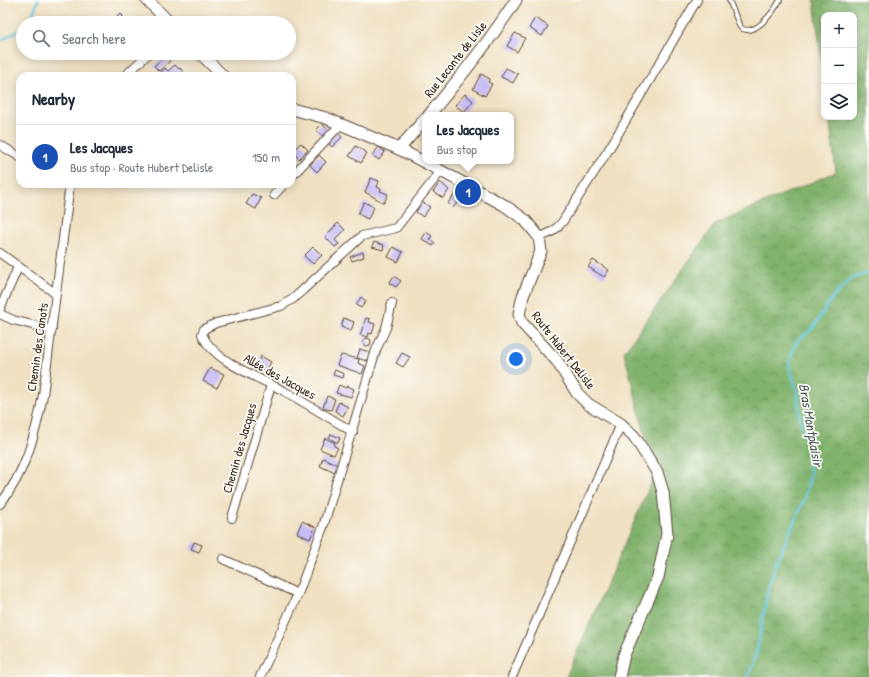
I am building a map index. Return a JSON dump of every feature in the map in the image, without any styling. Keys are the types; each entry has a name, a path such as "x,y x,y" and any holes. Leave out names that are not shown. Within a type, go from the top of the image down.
{"main road":[{"path":"147,0 163,16"},
{"name":"Rue Leconte de Lisle","path":"432,112 466,72 493,36 516,0"},
{"path":"207,60 219,72"},
{"path":"296,110 314,114 399,149 422,161"},
{"path":"399,149 422,122"},
{"path":"428,164 504,205 525,220 539,238"},
{"name":"Route Hubert Delisle","path":"539,238 541,252 523,296 519,314 522,323 557,361 577,393 588,404 621,424 634,436 657,472 663,492 667,534 658,577 624,655 619,677"}],"street":[{"path":"539,238 548,235 563,221 609,149 697,0"},
{"path":"129,72 142,60"},
{"path":"296,172 340,125"},
{"path":"0,145 16,155"},
{"name":"Allée des Jacques","path":"353,432 271,385 255,378 215,352 208,346 202,334 204,329 216,322 281,306 293,299 362,236 396,228 441,171"},
{"name":"Chemin des Canots","path":"0,504 7,496 24,462 37,429 52,330 69,188"},
{"path":"274,195 280,188"},
{"path":"0,253 56,294"},
{"path":"0,309 18,267"},
{"path":"260,677 298,594 323,527 353,432 376,350 386,328 392,303"},
{"path":"0,314 13,320 52,330"},
{"name":"Chemin des Jacques","path":"232,518 271,385"},
{"path":"512,677 621,424"},
{"path":"223,559 298,594"}],"lane":[{"path":"729,0 740,27 745,30 755,29 766,19 780,0"}],"green space":[{"path":"814,0 869,0 869,677 566,677 655,474 624,352 716,223 836,172 829,120 857,120 857,12 821,12 821,57"}],"building":[{"path":"535,18 548,26 542,36 529,28"},
{"path":"515,33 525,38 517,52 507,46"},
{"path":"161,60 170,61 159,71 154,66"},
{"path":"175,65 183,72 162,72 165,68 168,71"},
{"path":"506,68 518,74 513,83 501,77"},
{"path":"481,74 490,79 488,82 492,84 485,96 473,89"},
{"path":"465,94 473,101 464,112 455,105"},
{"path":"322,124 331,132 325,138 316,130"},
{"path":"337,132 342,137 332,147 327,142"},
{"path":"301,143 308,150 299,159 296,156 296,147"},
{"path":"356,146 367,153 361,163 349,156"},
{"path":"379,147 385,152 379,160 372,155"},
{"path":"319,155 326,162 317,172 310,165"},
{"path":"371,178 379,181 377,187 381,189 380,191 388,194 384,203 365,192"},
{"path":"440,182 449,190 443,198 433,192"},
{"path":"252,194 261,198 256,209 246,204"},
{"path":"455,194 461,198 453,208 448,203"},
{"path":"364,202 374,207 368,219 358,214"},
{"path":"422,202 430,207 423,217 416,212"},
{"path":"338,223 345,230 335,240 339,244 335,247 325,237"},
{"path":"426,232 432,236 430,239 435,243 433,246 422,239"},
{"path":"374,242 384,245 383,250 372,247"},
{"path":"313,247 322,255 313,264 304,256"},
{"path":"393,247 403,252 398,262 388,257"},
{"path":"363,252 364,257 352,261 350,257"},
{"path":"593,260 609,270 604,277 588,267"},
{"path":"394,276 401,281 396,287 389,283"},
{"path":"361,297 366,301 361,308 356,305"},
{"path":"344,318 354,322 351,331 341,327"},
{"path":"366,318 370,319 369,322 375,324 372,334 369,333 368,337 360,335"},
{"path":"365,338 369,338 371,342 369,346 365,346 363,344 363,340"},
{"path":"360,349 369,352 367,361 357,358"},
{"path":"402,353 410,357 403,367 396,363"},
{"path":"341,355 359,359 358,363 365,366 362,374 337,365"},
{"path":"261,356 271,362 266,372 256,366"},
{"path":"210,368 224,374 217,388 203,381"},
{"path":"335,370 344,374 343,378 333,375"},
{"path":"339,385 354,389 351,397 336,393"},
{"path":"327,396 335,399 331,410 323,408"},
{"path":"339,402 348,407 343,416 335,411"},
{"path":"331,434 340,438 338,443 329,438"},
{"path":"325,438 335,443 334,446 338,448 334,455 320,449"},
{"path":"323,458 338,465 335,473 320,466"},
{"path":"302,521 315,527 310,539 297,533"},
{"path":"194,542 202,545 199,552 191,549"}],"waterway":[{"path":"32,16 38,0"},
{"path":"0,41 16,32"},
{"name":"Bras Montplaisir","path":"748,677 757,650 768,589 778,558 805,498 810,476 808,449 800,419 798,396 789,364 796,342 813,328 832,298 852,278 869,273"}],"place":[{"name":"Les Jacques","path":"468,192"}]}
